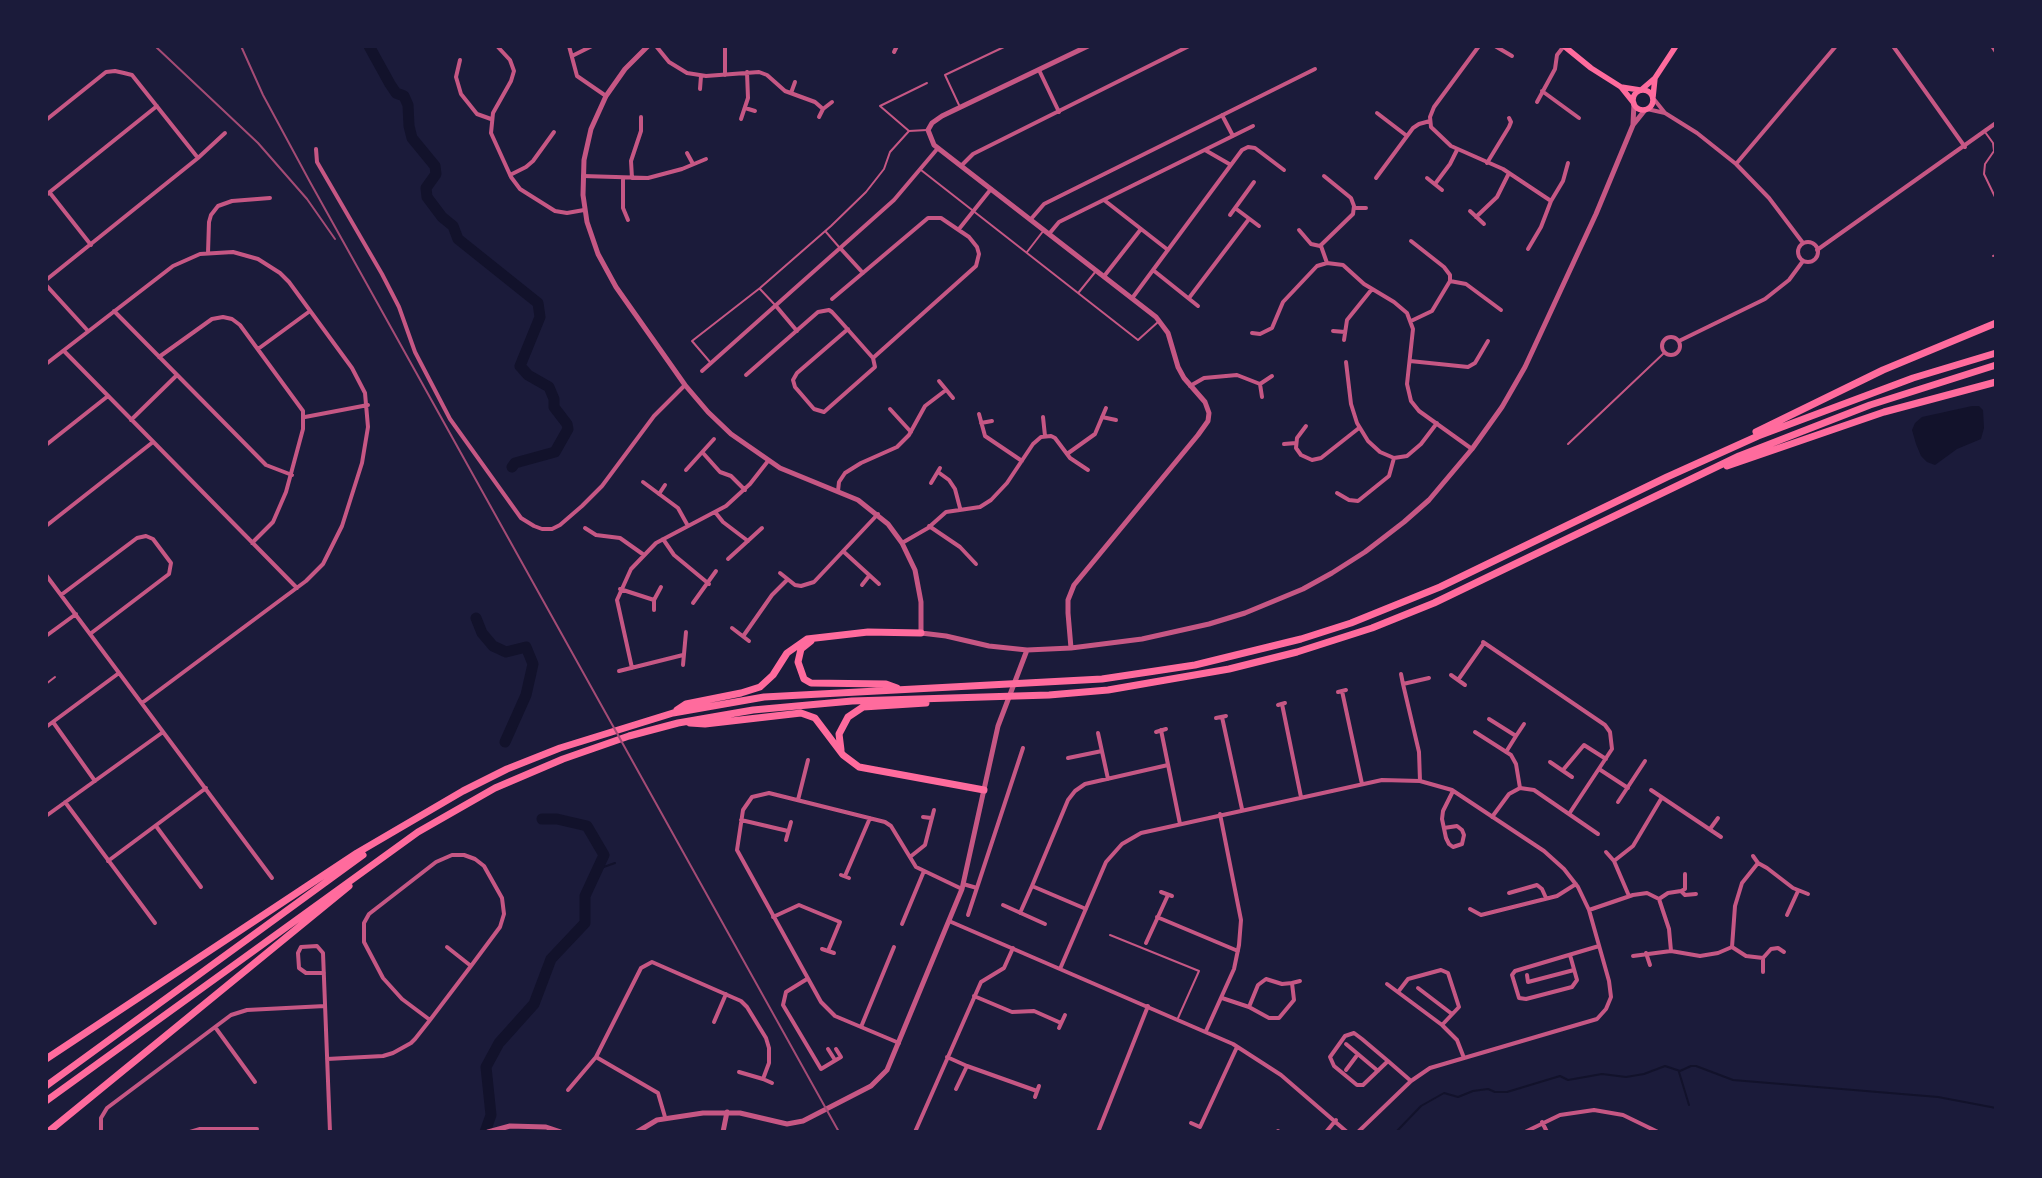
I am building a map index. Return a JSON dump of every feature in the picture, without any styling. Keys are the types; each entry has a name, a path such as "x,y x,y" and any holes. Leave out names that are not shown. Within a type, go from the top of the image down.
{"highway":[{"path":"46,1059 306,886 463,791 507,769 586,739 672,712 764,697 1102,679 1143,674 1238,656 1301,639 1360,620 1440,587 1703,460 1883,370 1996,323"},
{"path":"1703,460 1861,397 1996,353"},
{"path":"47,1100 392,850 445,815 533,771 620,739 678,723 754,710 809,704 1068,693 1168,681 1229,669 1336,640 1434,603 1695,477 1766,445 1861,409 1996,365"},
{"path":"1695,477 1884,412 1996,382"},
{"path":"672,712 686,704 741,693 760,687 768,682 787,653 798,644 816,638 868,632 921,633"},
{"path":"816,638 806,644 798,656 800,671 804,678 812,683 886,684 902,689"},
{"path":"843,755 839,734 848,717 863,707 926,704 965,698"},
{"path":"678,723 705,724 801,713 815,718 843,755 860,767 984,790"},
{"path":"46,1086 400,829"},
{"path":"48,1132 142,1058 392,850"}],"main road":[{"path":"1564,46 1591,68 1621,87 1637,108 1646,109 1651,106 1655,78"},
{"path":"1634,102 1636,94 1655,78 1676,46"},
{"path":"1621,87 1647,91 1653,98"}],"street":[{"path":"497,46 510,60 513,76 491,119 492,138 510,175 520,189 555,211 567,213 584,210"},
{"path":"569,46 580,80 606,96"},
{"path":"572,56 592,46"},
{"path":"648,46 625,69 606,96 591,129 583,176 584,210 598,254 616,287 685,385 724,428 768,461 800,478 858,500 878,514 902,543 915,570 919,585 921,633 946,636 989,646 1027,650 1071,648 1142,639 1208,624 1271,603 1303,589 1365,552 1404,522 1429,500 1472,449 1502,407 1525,367 1592,223 1633,125 1646,109 1665,113"},
{"path":"656,46 677,68 701,76 747,72 763,73 791,93 810,100 823,109"},
{"path":"724,46 725,75"},
{"path":"894,52 897,46"},
{"path":"1071,648 1068,600 1074,584 1208,421 1210,413 1208,407 1190,386 1178,367 1171,340 1160,321 1133,297 938,148 930,140 929,128 935,120 960,107 1088,46"},
{"path":"962,166 973,154 1189,46"},
{"path":"1479,46 1434,107 1430,121 1435,132 1457,150 1509,173 1551,201"},
{"path":"1495,46 1512,56"},
{"path":"1537,102 1554,69 1556,58 1564,46"},
{"path":"1736,164 1836,46"},
{"path":"1892,46 1965,147"},
{"path":"1992,46 1996,52"},
{"path":"460,60 456,77 461,94 477,114 491,119"},
{"path":"1031,220 1044,204 1315,69"},
{"path":"1039,70 1059,112"},
{"path":"46,120 106,72 115,71 132,75 198,158"},
{"path":"741,119 748,92 747,72"},
{"path":"700,89 701,76"},
{"path":"791,93 795,82"},
{"path":"1542,91 1579,118"},
{"path":"1653,98 1665,113 1697,133 1736,164 1769,198 1803,243"},
{"path":"819,117 823,109 832,102"},
{"path":"1633,125 1634,102"},
{"path":"91,245 48,194 157,106"},
{"path":"745,108 755,111"},
{"path":"1377,113 1407,136"},
{"path":"1222,115 1232,136"},
{"path":"632,178 631,162 641,131 641,117"},
{"path":"1487,163 1509,127 1511,122 1509,118"},
{"path":"1376,178 1416,125 1430,121"},
{"path":"1679,342 1765,299 1789,280 1803,261 1814,260 1817,250 1965,147 1996,123"},
{"path":"1047,232 1057,224 1254,126"},
{"path":"510,175 526,167 554,132"},
{"path":"46,280 198,158 224,134"},
{"path":"1133,297 1242,150 1251,147 1284,170"},
{"path":"702,371 841,249 901,193 938,148"},
{"path":"316,149 317,162 382,274 399,307 415,352 450,419 521,518 542,529 552,529 560,525 602,486 654,416 685,385"},
{"path":"1205,150 1231,165"},
{"path":"1435,184 1450,164 1457,150"},
{"path":"687,153 693,164"},
{"path":"583,176 632,178 666,174 706,159"},
{"path":"1528,249 1541,227 1551,201 1561,186 1568,163"},
{"path":"1476,217 1497,197 1509,173"},
{"path":"1322,246 1350,218 1354,208 1351,198 1324,176"},
{"path":"623,178 623,208 628,220"},
{"path":"1427,178 1442,190"},
{"path":"1230,215 1254,182"},
{"path":"958,229 990,189"},
{"path":"208,253 209,222 211,215 218,206 232,201 270,198"},
{"path":"1104,200 1168,250"},
{"path":"1235,208 1260,226"},
{"path":"1354,208 1366,208"},
{"path":"1470,211 1484,224"},
{"path":"832,299 928,218 941,218 958,229 977,247 979,254 976,266 872,358"},
{"path":"1189,298 1249,219"},
{"path":"1104,275 1141,229"},
{"path":"1299,230 1310,244 1322,246"},
{"path":"1411,241 1444,267 1450,275 1450,280 1432,311 1411,320"},
{"path":"1803,243 1810,242 1817,250"},
{"path":"1803,243 1798,253 1803,261"},
{"path":"1322,246 1326,263"},
{"path":"841,249 863,273"},
{"path":"46,364 173,266 190,257 225,252 245,255 270,266 289,282 361,382 368,405 366,444 354,492 342,526 323,564 297,588 142,703"},
{"path":"1252,333 1269,331 1287,297 1301,285 1317,266 1326,263 1343,265 1372,289 1404,309 1411,320 1413,336 1407,384 1411,402 1419,411 1472,449"},
{"path":"1153,270 1198,306"},
{"path":"1450,280 1466,284 1501,310"},
{"path":"46,285 88,331"},
{"path":"1344,340 1347,320 1372,289"},
{"path":"776,306 797,330"},
{"path":"746,375 818,312 826,309 832,312 848,329 875,364 873,371 824,412 814,409 795,388 794,376 848,329"},
{"path":"114,310 266,465 292,475"},
{"path":"258,349 310,310"},
{"path":"159,357 201,325 218,317 228,318 237,322 299,405 304,417 292,475 273,522 252,544"},
{"path":"1333,331 1345,332"},
{"path":"1672,337 1679,342 1680,349 1677,353 1671,356 1664,352 1662,344 1666,339 1672,337"},
{"path":"1410,361 1468,367 1475,363 1488,341"},
{"path":"64,350 297,588"},
{"path":"1346,362 1351,404 1360,428 1374,447 1394,458 1410,454 1437,423"},
{"path":"131,420 176,375"},
{"path":"1190,386 1204,378 1237,375 1260,384"},
{"path":"1260,384 1272,376"},
{"path":"938,381 953,398"},
{"path":"1260,384 1262,397"},
{"path":"838,491 839,482 845,473 861,462 897,447 910,432 925,406 946,390"},
{"path":"46,445 108,396"},
{"path":"304,417 368,405"},
{"path":"1067,454 1095,434 1106,408"},
{"path":"890,409 910,432"},
{"path":"979,414 988,440 1022,461"},
{"path":"1043,417 1045,436"},
{"path":"1102,417 1116,420"},
{"path":"981,423 992,420"},
{"path":"1296,444 1306,426"},
{"path":"1296,444 1301,455 1308,460 1316,460 1360,428"},
{"path":"902,543 929,526 946,512 960,508 974,508 991,500 1007,483 1034,444 1045,436 1055,438 1067,454 1088,470"},
{"path":"686,470 704,453 714,439"},
{"path":"46,526 153,442"},
{"path":"1284,444 1296,444"},
{"path":"704,453 720,472 731,476 745,490"},
{"path":"1338,493 1348,500 1358,501 1389,476 1394,458"},
{"path":"632,668 618,612 617,600 620,589 631,569 663,539 726,506 745,490 768,461"},
{"path":"932,483 939,470 956,489 960,508"},
{"path":"644,482 678,508 688,526"},
{"path":"659,494 665,485"},
{"path":"715,512 723,522 748,540"},
{"path":"780,573 787,580 801,586 814,582 878,514"},
{"path":"929,526 960,547 976,564"},
{"path":"585,528 596,535 620,538 644,555"},
{"path":"728,559 762,528"},
{"path":"594,541 596,535"},
{"path":"61,595 138,538 146,536 154,539 170,562 169,574 90,634"},
{"path":"663,539 674,555 709,584"},
{"path":"844,552 879,584"},
{"path":"693,603 709,584 716,571"},
{"path":"46,575 272,878"},
{"path":"862,585 869,576"},
{"path":"744,635 772,594 787,580"},
{"path":"654,610 654,600 661,587"},
{"path":"620,589 654,600"},
{"path":"46,636 76,614"},
{"path":"732,628 744,635 749,641"},
{"path":"684,665 683,655 686,632"},
{"path":"1458,680 1484,643 1605,725 1612,740 1612,749 1569,814"},
{"path":"637,1132 649,1123 665,1117 727,1112 788,1124 803,1122 871,1086 887,1070 962,886 998,726 1027,650"},
{"path":"619,671 683,655"},
{"path":"46,728 119,673"},
{"path":"1401,674 1422,767 1420,780"},
{"path":"1451,675 1465,685"},
{"path":"1403,684 1429,678"},
{"path":"1342,691 1362,784"},
{"path":"1282,704 1301,797"},
{"path":"1216,718 1224,716 1242,809"},
{"path":"1489,719 1516,736"},
{"path":"54,722 95,780"},
{"path":"1506,752 1524,724"},
{"path":"1161,730 1180,824"},
{"path":"46,816 163,732"},
{"path":"1475,732 1506,752 1516,764 1520,788"},
{"path":"1098,733 1108,779"},
{"path":"1562,770 1584,745 1606,759"},
{"path":"968,915 1023,748"},
{"path":"1068,758 1102,751"},
{"path":"1012,756 1020,757"},
{"path":"798,800 808,760"},
{"path":"1618,802 1645,761"},
{"path":"1550,762 1572,777"},
{"path":"1020,913 1068,800 1075,791 1085,784 1168,765"},
{"path":"1599,769 1628,788"},
{"path":"1060,969 1106,862 1122,844 1141,833 1242,809 1382,780 1420,780 1453,791 1544,851 1564,869 1576,884 1589,910 1609,981 1611,997 1606,1009 1597,1019 1430,1068 1411,1081 1358,1132"},
{"path":"108,861 206,788"},
{"path":"1492,817 1509,794 1520,788 1539,792 1598,834"},
{"path":"1651,790 1661,799 1721,837"},
{"path":"1444,828 1457,826 1462,830 1464,835 1462,844 1453,847 1449,844 1444,828 1443,811 1453,791"},
{"path":"899,1043 835,1016 821,1002 738,850 743,810 752,797 769,793 885,822 891,826 916,867 924,872 962,886 977,888"},
{"path":"1614,861 1633,846 1661,799"},
{"path":"65,802 154,923"},
{"path":"910,857 925,845 934,810"},
{"path":"1206,1032 1234,969 1241,920 1220,814"},
{"path":"923,817 932,818"},
{"path":"845,876 870,818"},
{"path":"1710,829 1718,818"},
{"path":"741,820 788,831"},
{"path":"786,840 790,822"},
{"path":"156,826 201,887"},
{"path":"1606,852 1614,861 1629,896"},
{"path":"327,1059 394,1053 411,1042 430,1020 500,927 504,914 502,898 487,871 475,858 458,854 441,859 368,914 364,923 364,942 383,978 402,999 430,1020"},
{"path":"1753,856 1758,863 1798,890 1808,894"},
{"path":"1732,947 1735,906 1742,883 1758,863"},
{"path":"902,924 924,872"},
{"path":"1659,899 1668,893 1685,889 1685,874"},
{"path":"1470,909 1481,915 1562,894 1576,884"},
{"path":"1509,893 1537,885 1542,889 1546,898"},
{"path":"1032,886 1086,909"},
{"path":"1787,915 1798,890"},
{"path":"1681,891 1685,895 1696,894"},
{"path":"1146,943 1170,896 1161,892"},
{"path":"1589,910 1629,896 1647,893 1659,899 1669,929 1671,950"},
{"path":"1003,905 1045,924"},
{"path":"773,917 798,906 840,922 828,951"},
{"path":"1158,917 1238,951"},
{"path":"948,922 1178,1018 1237,1046 1281,1075 1336,1120 1347,1132"},
{"path":"1570,955 1576,980 1572,987 1526,999 1519,998 1512,976 1515,971 1599,946"},
{"path":"324,973 306,973 299,968 298,952 301,947 320,947 323,953 324,973 330,1132"},
{"path":"447,947 470,966"},
{"path":"1633,956 1671,950 1700,956 1732,947"},
{"path":"1732,947 1746,956 1763,958"},
{"path":"861,1027 894,948"},
{"path":"916,1132 981,982 1004,968 1013,948"},
{"path":"1763,972 1763,958 1771,949 1778,948 1784,952"},
{"path":"822,949 834,953"},
{"path":"1646,953 1650,965"},
{"path":"568,1090 596,1057 641,968 652,962 726,994 747,1006 766,1038 769,1048 769,1064 763,1079"},
{"path":"1398,992 1408,979 1441,970 1448,973 1459,1007 1442,1025"},
{"path":"1527,975 1528,982 1574,970"},
{"path":"807,979 786,992 783,1005 821,1069 841,1057 836,1049"},
{"path":"1249,1006 1258,985 1266,979 1274,983 1300,981"},
{"path":"1222,998 1249,1006 1270,1018 1279,1018 1294,1000 1292,983"},
{"path":"1387,984 1442,1025 1457,1040 1464,1058"},
{"path":"1418,988 1452,1014"},
{"path":"714,1022 726,994"},
{"path":"974,996 1012,1012 1034,1011 1062,1023"},
{"path":"101,1132 101,1116 107,1108 230,1016 247,1010 325,1006"},
{"path":"1098,1132 1148,1006"},
{"path":"1059,1028 1065,1015"},
{"path":"215,1027 255,1082"},
{"path":"1388,1061 1363,1085 1357,1085 1334,1066 1330,1057 1345,1036 1354,1033 1388,1061 1411,1081"},
{"path":"1346,1044 1378,1071"},
{"path":"1191,1123 1199,1129 1237,1046"},
{"path":"828,1049 835,1060"},
{"path":"1346,1070 1358,1054"},
{"path":"596,1057 658,1093 665,1117"},
{"path":"947,1057 1037,1091"},
{"path":"956,1089 967,1066"},
{"path":"739,1072 772,1083"},
{"path":"1035,1097 1039,1086"},
{"path":"1525,1132 1542,1122 1574,1111 1594,1110 1623,1115 1658,1132"},
{"path":"723,1132 727,1112"},
{"path":"1326,1132 1336,1120"},
{"path":"1542,1122 1547,1132"},
{"path":"488,1132 494,1129 530,1126 561,1132"},
{"path":"190,1132 257,1128"}],"lane":[{"path":"960,107 945,75 1006,46"},
{"path":"909,131 880,106 927,83"},
{"path":"710,363 692,341 760,288 826,231 866,192 884,169 890,152 909,131 929,128"},
{"path":"1985,132 1993,144 1994,151 1985,164 1984,174 1996,199"},
{"path":"921,170 1138,340 1160,321"},
{"path":"826,231 841,249"},
{"path":"1027,252 1047,232"},
{"path":"1992,256 1996,255"},
{"path":"1079,292 1097,270"},
{"path":"760,288 776,306"},
{"path":"1568,444 1664,352"},
{"path":"46,684 56,677"},
{"path":"1110,935 1199,971 1178,1018"}],"shaded area":[{"path":"1979,406 1983,410 1984,428 1981,439 1957,449 1935,465 1927,462 1921,456 1916,444 1912,430 1915,423 1922,417"}],"waterway":[{"path":"369,46 396,93 404,96 408,105 409,126 412,138 435,166 436,174 426,188 427,197 442,217 453,226 458,239 538,303 540,317 520,366 528,375 549,387 554,399 554,407 567,424 568,429 555,452 515,463 512,467"},
{"path":"476,618 482,633 493,646 506,652 526,647 533,664 526,695 505,742"},
{"path":"485,1132 491,1115 486,1067 499,1043 534,1004 551,959 585,923 585,896 604,855 587,826 557,819 542,819"},
{"path":"598,869 615,863"},
{"path":"1396,1132 1421,1106 1444,1093 1458,1097 1473,1091 1488,1089 1495,1092 1507,1092 1560,1076 1568,1080 1602,1074 1626,1077 1644,1074 1665,1066 1680,1071 1696,1066 1733,1080 1938,1097 1996,1108"},
{"path":"1679,1072 1689,1105"}],"railway":[{"path":"155,46 258,143 307,199 335,239"},
{"path":"241,46 263,95 310,182 839,1132"}]}
